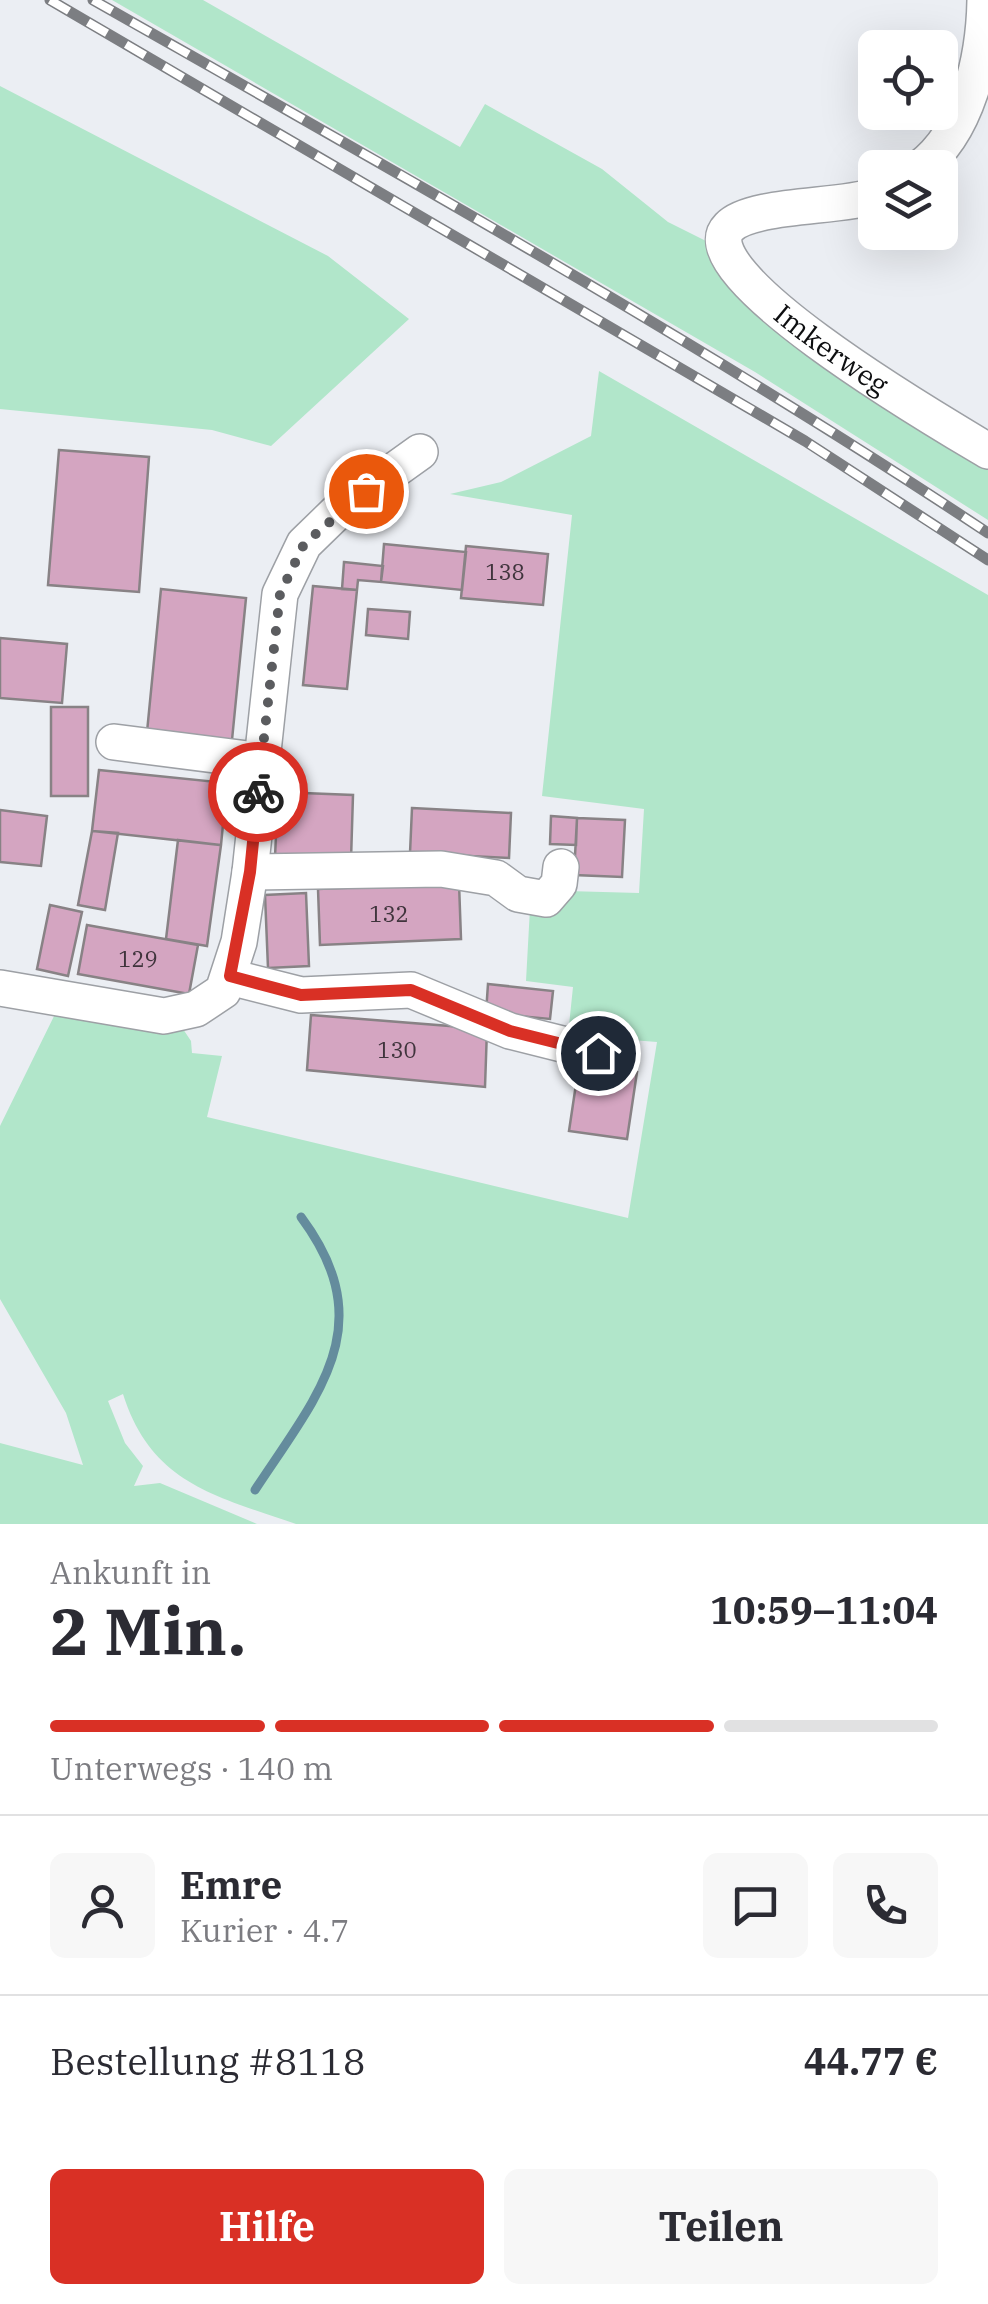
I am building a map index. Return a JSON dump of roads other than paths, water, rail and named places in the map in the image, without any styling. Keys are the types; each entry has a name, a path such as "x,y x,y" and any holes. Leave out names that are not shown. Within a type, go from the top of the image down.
{"street":[{"path":"941,150 948,144 962,112 984,0"},
{"name":"Imkerweg","path":"858,201 753,212 723,235 724,250 770,304 812,340 988,451"},
{"path":"0,988 164,1016 210,1001 223,991 230,976 250,872 280,594 304,544 339,510 420,452"},
{"path":"114,742 262,761"},
{"path":"250,872 441,869 496,878 518,894 546,899 559,884 561,867"},
{"path":"230,976 301,995 411,990 510,1031 598,1053"}],"waterway":[{"path":"255,1490 319,1390 339,1326 337,1292 325,1256 301,1217"}],"railway":[{"path":"50,0 805,441 988,560"},
{"path":"93,0 657,325 988,533"}]}
